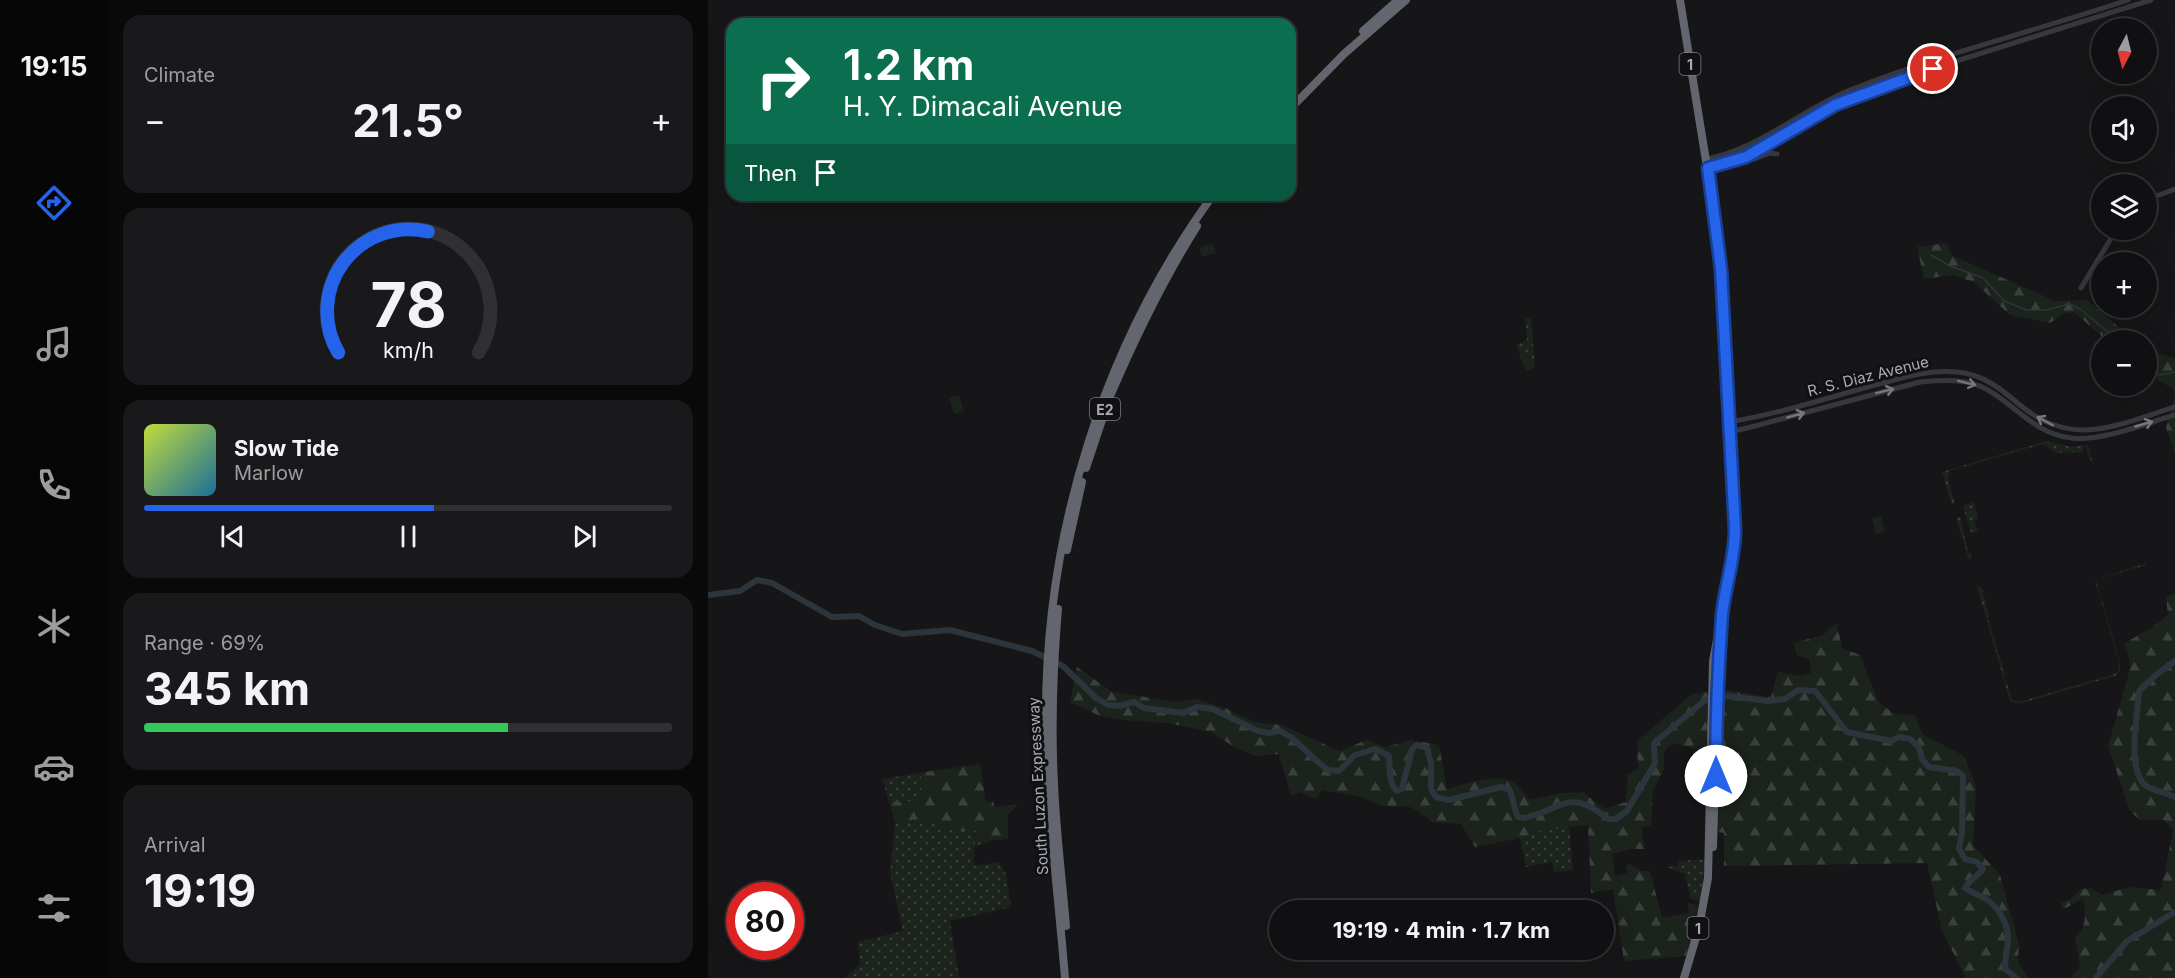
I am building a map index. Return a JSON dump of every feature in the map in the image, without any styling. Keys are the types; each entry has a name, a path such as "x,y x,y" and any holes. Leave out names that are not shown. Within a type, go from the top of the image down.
{"highway":[{"path":"1296,96 1340,52 1398,0"},
{"path":"1296,103 1344,54 1406,0"},
{"name":"1","path":"1680,0 1707,164 1721,269 1735,544 1713,661 1708,878 1701,919 1684,978"},
{"name":"South Luzon Expressway","path":"1065,978 1048,784 1050,686 1057,577 1070,507 1089,439 1104,397 1128,340 1156,284 1209,201"},
{"name":"South Luzon Expressway","path":"1052,644 1070,532 1083,477 1108,400 1162,285 1214,201"},
{"name":"South Luzon Expressway","path":"1050,686 1054,785 1070,978"}],"street":[{"path":"1707,164 1726,164 1746,157 1835,105 1908,73 2128,0"},
{"path":"1707,164 1724,154 1751,145 1848,91 2151,0"},
{"path":"1749,142 1769,134"},
{"path":"1754,159 1770,153 1778,153"},
{"path":"1724,154 1726,164"},
{"path":"2157,196 2175,189"},
{"path":"2081,288 2110,240"},
{"name":"R. S. Diaz Avenue","path":"1730,425 1927,372 1959,372 1980,377 1995,384 2046,423 2072,430 2091,430 2175,407"},
{"name":"R. S. Diaz Avenue","path":"1730,425 1739,430 1920,382 1957,380 1988,390 2043,430 2072,438 2085,439 2175,415"},
{"path":"1859,390 1861,398"},
{"path":"2120,423 2122,430"},
{"path":"2072,430 2072,438"}],"green space":[{"path":"1213,243 1216,253 1202,257 1199,248"},
{"path":"1946,243 1953,256 2055,301 2087,300 2091,303 2091,318 2108,318 2122,330 2095,330 2074,312 2065,313 2050,323 2010,315 1974,282 1952,275 1924,279 1917,247"},
{"path":"1531,317 1535,367 1526,371 1516,345 1527,340 1525,319"},
{"path":"1529,351 1535,367 1526,370 1520,354"},
{"path":"2157,353 2175,358 2175,390 2157,379"},
{"path":"959,395 964,411 954,414 949,398"},
{"path":"2175,396 2175,454 2166,428"},
{"path":"2046,441 2072,447 2088,445 2093,465 2086,446 2083,452 2056,453 2044,445 2039,445 1950,471 1948,479 1955,503 1952,505 1942,472"},
{"path":"1976,501 1974,503 1978,519 1974,521 1977,529 1980,530 1971,533 1963,506"},
{"path":"1881,516 1885,532 1876,534 1872,518"},
{"path":"1960,517 1972,558 1969,560 1956,518"},
{"path":"2146,563 2146,565 2096,580 2120,662 2120,670 2117,674 2019,704 2010,701 1977,587 1981,586 1989,614 1988,619 2005,675 2004,680 2006,680 2012,699 2019,702 2118,671 2119,662 2095,580"},
{"path":"2175,594 2175,978 2070,978 2080,967 2075,937 2084,924 2085,909 2083,899 2062,909 2061,903 2072,898 2081,889 2091,888 2102,895 2130,887 2161,890 2173,830 2164,820 2140,820 2130,811 2108,746 2131,666 2125,643 2168,615 2166,597"},
{"path":"1837,623 1842,648 1860,655 1879,703 1895,714 1915,715 1922,734 1964,756 1976,786 1973,845 2000,875 2019,945 2018,962 2028,978 1966,978 1942,931 1927,863 1724,866 1724,833 1718,832 1723,690 1771,697 1778,672 1798,676 1811,673 1809,659 1797,655 1794,643 1823,635"},
{"path":"1077,667 1112,692 1178,702 1196,699 1225,708 1255,722 1282,725 1339,751 1367,740 1386,747 1410,740 1439,745 1447,789 1478,781 1503,778 1515,784 1530,800 1561,793 1583,792 1604,809 1626,802 1628,774 1638,769 1637,741 1692,694 1709,692 1708,759 1693,754 1694,749 1678,744 1669,745 1664,752 1664,769 1653,791 1651,825 1641,828 1645,849 1631,849 1612,854 1615,876 1627,873 1626,866 1630,864 1642,871 1650,871 1662,918 1689,913 1688,903 1699,906 1686,956 1624,961 1613,889 1591,893 1588,825 1539,831 1520,838 1475,847 1461,824 1433,822 1411,807 1383,806 1361,797 1323,790 1315,799 1301,792 1291,796 1279,754 1255,756 1211,732 1167,723 1100,716 1070,702"},
{"path":"980,764 986,802 993,801 995,807 1018,804 1008,815 1008,839 994,840 975,846 976,831 955,831 939,824 916,819 895,823 889,802 920,801 922,778 918,773"},
{"path":"918,773 922,778 920,801 889,802 882,779"},
{"path":"916,819 939,824 955,831 976,831 975,866 998,862 1006,874 1011,907 950,921 959,978 845,978 860,964 858,942 903,931 890,872 895,823"},
{"path":"1569,826 1573,870 1554,872 1552,862 1526,867 1520,838 1539,831"},
{"path":"1705,860 1701,902 1691,899 1685,874 1665,867 1678,866 1678,862"}],"waterway":[{"path":"1931,255 1950,266 1983,278 2004,301 2026,310 2046,310 2069,304 2080,309 2106,330"},
{"path":"2157,374 2175,372"},
{"path":"708,595 740,591 757,580 772,583 832,617 859,616 875,625 902,634 950,630 1032,651 1063,666 1096,698 1108,705 1119,706 1134,702 1144,708 1183,713 1197,707 1213,709 1258,731 1269,733 1280,731 1292,738 1328,770 1339,771 1355,755 1375,749 1389,756 1391,779 1397,791 1402,789 1412,749 1417,745 1427,748 1431,763 1431,789 1436,797 1449,800 1501,787 1509,789 1518,817 1524,818 1574,802 1595,809 1608,819 1616,819 1627,811 1655,763 1654,743 1704,701 1728,696 1768,701 1785,699 1798,690 1815,691 1847,732 1891,741 1899,737 1910,739 1919,747 1922,759 1929,767 1957,771 1963,776 1962,833 1959,849 1965,859 1977,862 1983,869 1965,888 1993,904 2001,915 2008,934 2005,969 2016,978"},
{"path":"2175,661 2139,691 2134,743 2137,770 2141,780 2148,787 2175,797"},
{"path":"2096,978 2127,941 2175,912"}],"tunnel":[{"path":"1745,145 1742,150 1744,157 1754,159"}],"route":[{"path":"1716,776 1716,687 1722,614 1735,551 1735,529 1725,319 1718,236 1708,168 1746,157 1835,105 1933,69"}]}
